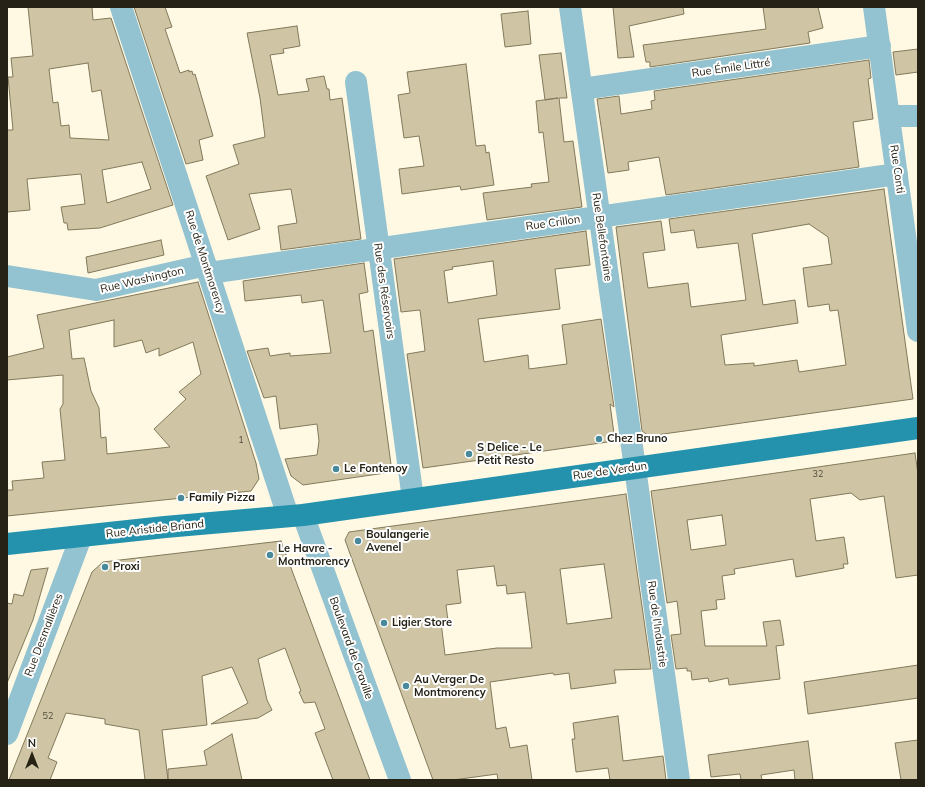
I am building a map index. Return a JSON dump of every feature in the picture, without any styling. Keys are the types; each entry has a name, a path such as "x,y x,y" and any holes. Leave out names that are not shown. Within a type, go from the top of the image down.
{"main road":[{"name":"Rue de Verdun","path":"295,516 918,428"},
{"name":"Rue Aristide Briand","path":"7,544 165,527 295,516"}],"street":[{"name":"Rue de Montmorency","path":"121,7 207,269 295,516"},
{"name":"Rue Bellefontaine","path":"570,7 634,468"},
{"name":"Rue Conti","path":"874,7 898,174 918,331"},
{"name":"Rue Émile Littré","path":"582,89 880,46"},
{"name":"Rue des Réservoirs","path":"356,82 413,499"},
{"path":"890,116 918,116"},
{"name":"Rue Crillon","path":"207,269 600,217 898,174"},
{"name":"Rue Washington","path":"7,276 96,290 207,269"},
{"name":"Rue de l'Industrie","path":"634,468 679,780"},
{"name":"Boulevard de Graville","path":"295,516 400,780"},
{"name":"Rue Desmallières","path":"7,734 81,537"}],"building":[{"path":"28,7 92,7 93,20 111,18 173,205 100,228 68,230 67,223 64,223 61,207 85,204 81,174 27,179 30,210 7,212 7,130 13,130 8,77 13,77 11,58 33,56","holes":["88,63 92,92 101,90 109,140 70,138 69,125 61,126 58,102 53,103 49,69","142,162 151,189 107,203 102,170"]},
{"path":"134,7 165,7 172,27 165,29 180,73 189,70 189,72 192,71 193,75 195,74 213,136 199,140 203,160 186,164"},
{"path":"613,7 683,7 684,14 629,26 634,57 618,58"},
{"path":"763,7 818,7 823,28 808,32 810,43 650,67 650,62 646,62 643,45 766,29"},
{"path":"528,11 531,44 505,47 501,14"},
{"path":"297,26 300,46 283,49 284,53 270,55 278,95 309,91 306,79 324,76 327,89 329,89 330,100 342,98 361,239 281,250 278,226 297,223 291,189 249,194 260,229 228,240 206,176 239,164 233,145 265,137 260,98 247,33"},
{"path":"918,49 918,72 896,75 893,52"},
{"path":"561,53 567,98 559,98 564,142 573,141 582,207 487,220 483,193 532,187 531,184 549,182 543,132 539,133 536,101 545,100 539,55"},
{"path":"869,60 871,78 868,79 873,119 853,122 859,167 666,195 659,157 628,162 629,170 608,173 597,99 619,96 621,114 652,109 651,101 655,100 654,91"},
{"path":"466,64 476,146 485,145 486,153 489,152 494,185 461,190 460,186 402,194 399,169 424,166 419,136 404,138 398,95 410,93 407,72"},
{"path":"884,189 913,399 649,436 642,431 616,227 661,221 665,250 643,253 648,288 688,283 691,307 746,300 738,243 697,248 694,230 671,233 669,219","holes":["809,224 828,237 832,264 803,268 808,307 829,304 830,311 838,310 846,365 799,372 797,360 754,366 754,363 725,365 721,335 798,323 795,300 763,305 752,234"]},
{"path":"586,231 590,265 555,269 560,309 478,319 484,362 528,355 529,369 567,364 562,325 601,319 614,407 610,404 615,441 423,468 407,354 425,351 420,310 401,312 394,259","holes":["493,261 497,295 448,303 444,271 453,269 452,267"]},
{"path":"161,240 164,255 88,273 86,257"},
{"path":"364,263 368,292 359,294 364,332 373,330 392,472 303,485 291,476 285,459 317,455 319,441 317,424 280,429 276,396 264,398 247,351 268,348 270,356 290,353 290,356 331,353 323,300 302,303 301,295 245,301 243,281"},
{"path":"198,282 256,463 259,479 251,491 7,516 7,490 13,490 12,481 44,478 42,462 65,460 60,409 63,404 63,375 7,380 7,357 44,348 37,315","holes":["114,320 114,347 142,340 146,353 159,348 159,356 193,342 201,374 179,392 186,399 154,429 170,447 107,454 106,437 101,438 99,408 91,391 84,358 72,359 69,330"]},
{"path":"915,453 918,474 918,575 896,578 884,496 860,500 851,493 810,499 816,541 844,537 848,564 843,564 844,568 796,577 793,559 734,569 735,574 722,576 725,599 716,600 717,609 701,611 705,646 767,646 763,622 780,620 784,645 776,646 780,679 729,685 728,678 709,682 708,678 692,680 691,671 687,671 687,668 676,669 671,635 681,634 677,601 667,603 651,491","holes":["722,515 726,545 691,550 687,520"]},
{"path":"626,494 651,669 614,670 616,683 571,689 569,673 554,675 553,673 490,682 496,729 506,727 510,748 527,745 532,780 498,780 497,774 453,780 433,780 345,540 349,532","holes":["604,564 612,618 567,624 560,569","494,566 497,586 506,585 507,594 525,592 532,648 497,648 445,655 441,622 448,621 446,605 461,603 457,570"]},
{"path":"281,541 370,780 333,780 315,733 325,729 315,702 304,703 285,648 258,659 267,700 272,710 258,718 211,724 248,703 232,667 202,676 207,725 162,730 168,780 145,780 139,730 105,724 105,719 66,713 48,758 57,762 50,780 9,780 92,572 103,562"},
{"path":"48,568 33,620 7,683 7,603 12,604 14,594 23,596 31,570"},
{"path":"918,665 918,698 808,714 804,682"},
{"path":"618,716 623,761 663,756 666,780 610,780 608,768 576,772 572,739 575,739 573,723"},
{"path":"232,734 242,780 168,780 168,769 207,765 204,751"},
{"path":"918,740 918,780 901,780 895,743"},
{"path":"808,741 813,780 795,780 794,770 761,775 762,780 741,780 740,774 711,777 708,755"}],"place":[{"name":"Chez Bruno","path":"599,439"},
{"name":"S Delice - Le Petit Resto","path":"469,454"},
{"name":"Le Fontenoy","path":"336,469"},
{"name":"Family Pizza","path":"181,498"},
{"name":"Boulangerie Avenel","path":"358,541"},
{"name":"Le Havre - Montmorency","path":"270,555"},
{"name":"Proxi","path":"105,567"},
{"name":"Ligier Store","path":"384,623"},
{"name":"Au Verger De Montmorency","path":"406,686"}]}
